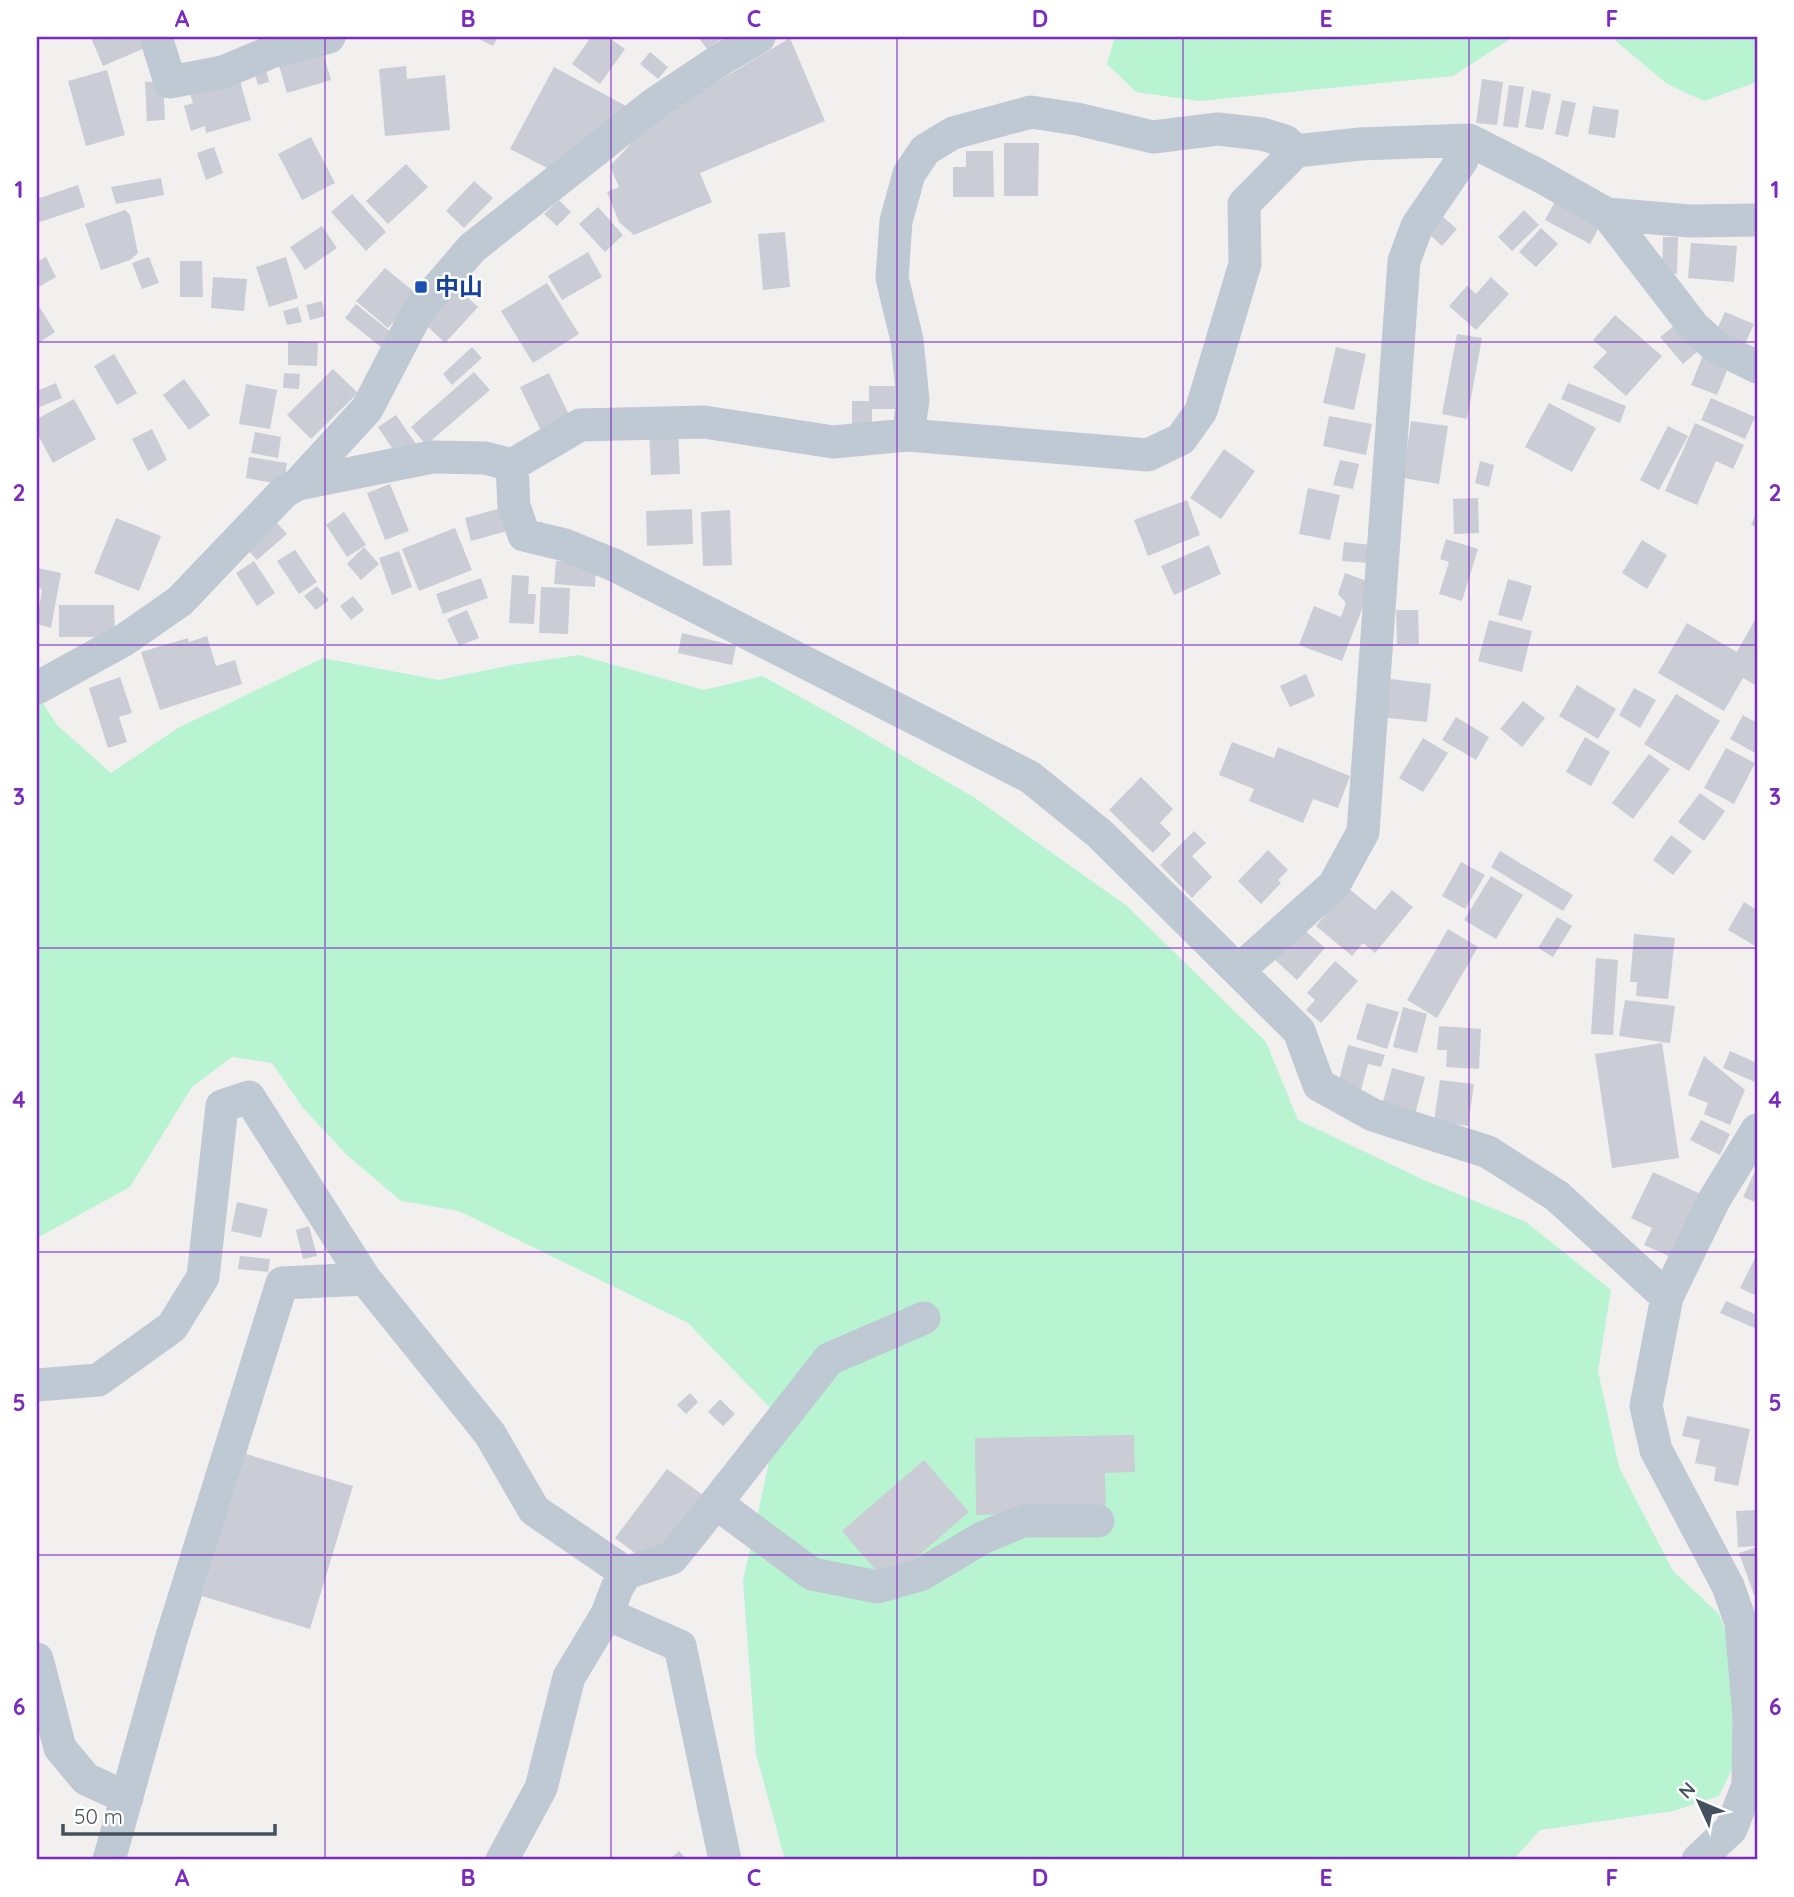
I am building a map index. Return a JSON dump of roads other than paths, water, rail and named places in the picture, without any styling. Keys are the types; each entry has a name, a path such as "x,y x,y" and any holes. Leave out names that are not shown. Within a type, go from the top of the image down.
{"street":[{"path":"156,37 170,82 223,72 271,52 329,37"},
{"path":"37,688 124,640 180,601 284,492 298,484 366,409 418,311 472,248 654,104 759,37"},
{"path":"908,435 913,400 907,340 892,278 896,221 909,174 925,150 953,133 1031,112 1153,136 1218,129 1262,134 1284,141 1296,150"},
{"path":"298,484 432,457 485,458 512,465 580,425 704,422 833,442 908,435 1148,455 1181,439 1201,411 1245,264 1244,204 1296,150 1360,144 1469,140 1538,175 1607,214 1694,327 1716,346 1757,367"},
{"path":"1239,970 1334,885 1363,832 1404,261 1418,226 1462,160 1469,140"},
{"path":"1607,214 1690,221 1757,220"},
{"path":"512,465 514,506 524,535 565,545 614,565 1030,777 1100,834 1299,1031 1320,1085 1373,1115 1488,1152 1557,1196 1667,1297"},
{"path":"38,1390 98,1380 172,1327 203,1277 222,1106 249,1097 365,1279 490,1434 534,1510 626,1573"},
{"path":"1698,1860 1731,1829 1748,1785 1749,1622 1656,1450 1646,1406 1667,1297 1714,1200 1757,1130"},
{"path":"109,1860 170,1643 282,1283 365,1279"},
{"path":"502,1860 541,1788 569,1677 607,1614 611,1600 626,1573 672,1558 829,1359 924,1318"},
{"path":"716,1503 812,1574 878,1587 920,1575 982,1538 1023,1521 1098,1521"},
{"path":"607,1614 680,1646 725,1860"},
{"path":"37,1659 60,1748 86,1779 127,1798"}],"place":[{"name":"中山","path":"421,287"}]}
